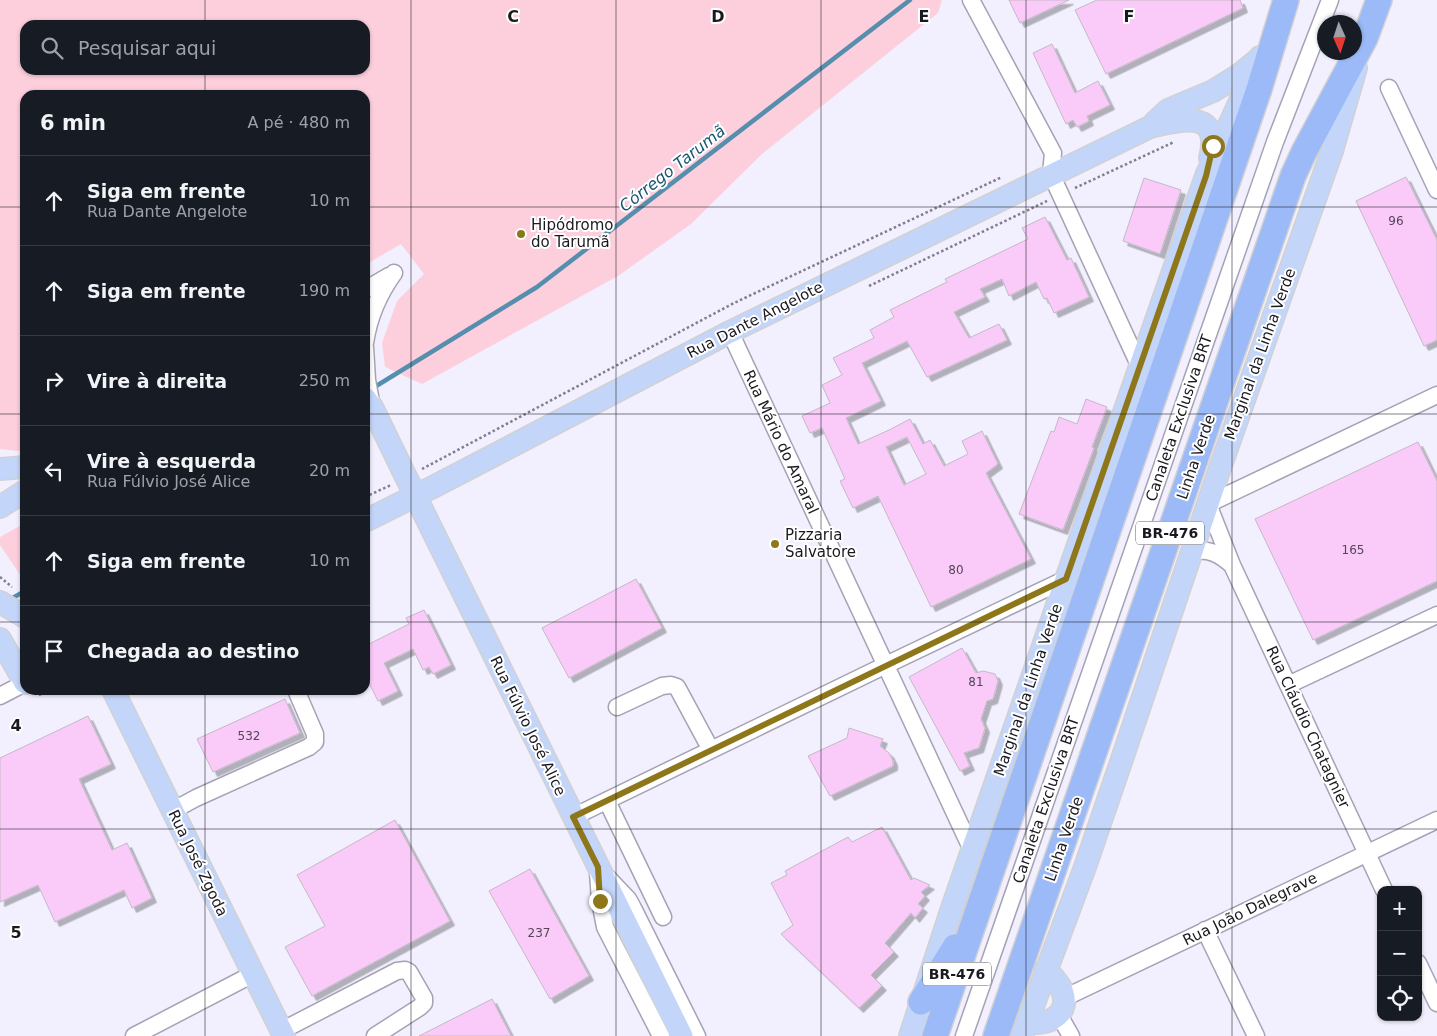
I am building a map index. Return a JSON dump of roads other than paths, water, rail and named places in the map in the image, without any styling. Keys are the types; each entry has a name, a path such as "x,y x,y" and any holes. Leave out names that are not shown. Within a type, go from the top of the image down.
{"highway":[{"name":"Linha Verde","path":"996,1036 1293,176 1365,38 1379,0"},
{"name":"BR-476","path":"935,1036 1256,98 1284,5"},
{"path":"921,1002 978,911"}],"main road":[{"name":"Marginal da Linha Verde","path":"910,1036 972,850 1206,176 1284,5"},
{"name":"Marginal da Linha Verde","path":"1024,1029 1085,867 1219,471 1332,151 1365,38"},
{"name":"Rua Dante Angelote","path":"1150,128 1168,110 1214,91 1259,59"},
{"name":"Rua Dante Angelote","path":"370,519 730,332 1051,174 1150,128 1184,120 1193,120 1204,125 1212,134 1213,146 1206,176"},
{"name":"Rua Fúlvio José Alice","path":"370,399 573,817 682,1036"},
{"path":"0,469 20,467"},
{"path":"0,507 20,494"},
{"path":"0,639 20,674"},
{"name":"Rua José Zgoda","path":"115,695 283,1033"},
{"path":"1024,1029 1052,1020 1061,1006 1061,988 1046,969"}],"street":[{"path":"971,0 1053,153 1051,174 1140,367"},
{"name":"Canaleta Exclusiva BRT","path":"964,1036 1274,142 1330,0"},
{"path":"1388,88 1437,190"},
{"path":"370,287 394,273 382,290 370,318"},
{"name":"Rua Mário do Amaral","path":"730,332 972,850"},
{"path":"1208,504 1437,395"},
{"path":"1219,471 1227,478 1247,485"},
{"name":"Rua Cláudio Chatagnier","path":"1208,504 1232,565 1382,886"},
{"path":"1193,551 1212,551 1220,554 1232,565"},
{"path":"573,817 1066,579"},
{"path":"1288,685 1437,615"},
{"path":"617,707 662,686 671,685 677,687 711,750"},
{"path":"0,696 20,686"},
{"path":"172,811 196,798 309,747 315,742 315,734 298,695"},
{"path":"607,801 663,916"},
{"name":"Rua João Dalegrave","path":"1061,1006 1205,930 1437,820"},
{"path":"598,867 600,901 605,926 661,1036"},
{"path":"598,867 621,891 633,908 696,1036"},
{"path":"1205,930 1256,1036"},
{"path":"283,1033 397,970 409,972 424,998 424,1003 374,1036"},
{"path":"1422,971 1437,1003"},
{"path":"134,1036 253,974"},
{"path":"1061,1006 1070,1036"}],"waterway":[{"name":"Córrego Tarumã","path":"373,388 537,287 910,0"},
{"name":"Córrego Tarumã","path":"9,600 20,594"}],"place":[{"name":"Hipódromo do Tarumã","path":"521,234"},
{"name":"Pizzaria Salvatore","path":"775,544"}]}
